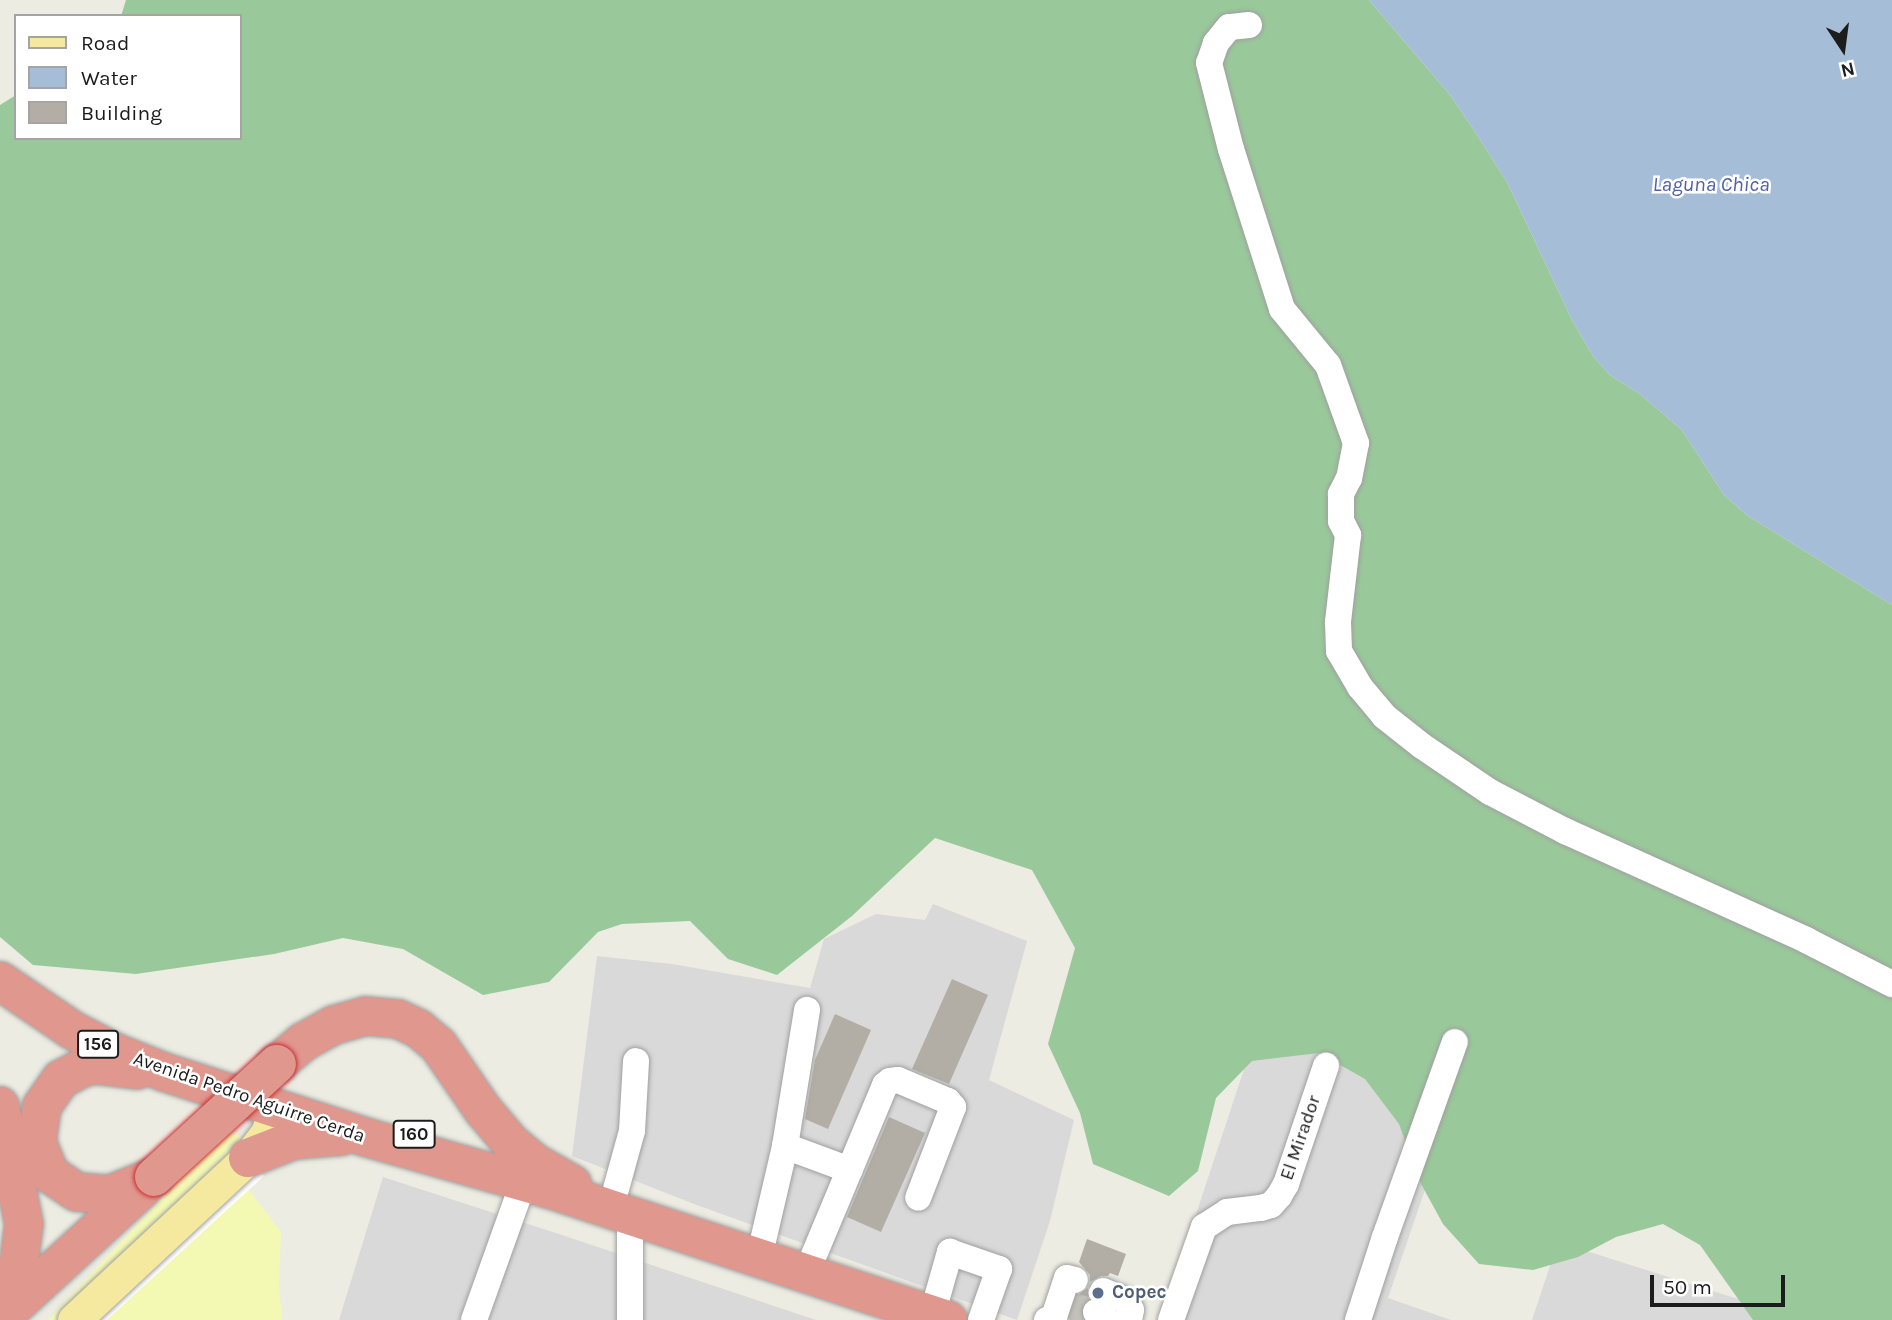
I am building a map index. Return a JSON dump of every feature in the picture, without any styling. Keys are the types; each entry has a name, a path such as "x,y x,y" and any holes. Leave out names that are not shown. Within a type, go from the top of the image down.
{"highway":[{"name":"156","path":"0,981 38,1005"},
{"name":"Avenida Pedro Aguirre Cerda","path":"38,1005 85,1038 164,1072 275,1087 365,1137 536,1186 623,1203"},
{"name":"Avenida Pedro Aguirre Cerda","path":"38,1005 156,1051 447,1144 536,1186"},
{"path":"0,1319 155,1177 275,1087 303,1042 327,1028 350,1020 376,1016 398,1019 419,1029 439,1046 457,1070 530,1142 623,1203 713,1243 940,1317"},
{"path":"155,1177 109,1195 77,1192 58,1182 43,1164 37,1127 46,1097 72,1072 107,1065 164,1072"},
{"path":"0,1106 24,1224 18,1269 0,1308"},
{"path":"248,1158 264,1150 302,1139 365,1137"}],"main road":[{"path":"74,1320 248,1158 268,1131 275,1087"}],"street":[{"path":"1249,25 1229,27 1216,43 1209,63 1231,149 1282,309 1328,365 1356,443 1349,478 1341,494 1341,521 1348,535 1338,622 1339,651 1360,687 1384,716 1422,746 1490,792 1565,831 1806,940 1892,985"},
{"path":"759,1258 785,1146 807,1010"},
{"path":"1358,1320 1384,1237 1455,1041"},
{"path":"630,1320 623,1203 632,1130 636,1062"},
{"name":"El Mirador","path":"1171,1320 1204,1227 1227,1212 1261,1208 1270,1205 1279,1196 1286,1184 1326,1066"},
{"path":"806,1274 885,1085 898,1080 948,1101 953,1107 918,1198"},
{"path":"785,1146 849,1170"},
{"path":"474,1320 536,1186"},
{"path":"940,1317 950,1252 999,1269 981,1320"},
{"path":"1102,1308 1126,1301 1131,1310 1129,1320"}],"shaded area":[{"path":"126,0 1369,0 1450,95 1507,182 1572,320 1593,356 1610,375 1640,394 1682,430 1724,495 1748,516 1892,605 1892,1320 1753,1320 1700,1245 1663,1224 1616,1237 1578,1257 1533,1270 1479,1264 1443,1224 1420,1182 1399,1124 1365,1079 1319,1053 1252,1061 1216,1098 1198,1171 1169,1196 1093,1164 1080,1113 1048,1044 1075,948 1032,870 935,838 852,916 777,975 728,959 690,921 622,924 598,932 549,982 483,995 403,949 343,938 274,954 136,974 33,965 0,937 0,105 14,96 14,140 242,140 242,14 122,14"},
{"path":"933,904 1027,941 989,1080 1074,1120 1050,1221 1017,1320 694,1204 572,1156 597,956 672,964 810,988 824,939 876,914 925,920"},
{"path":"1315,1013 1453,1108 1388,1298 1451,1320 1161,1320 1256,1033"},
{"path":"383,1177 562,1235 816,1320 339,1320"},
{"path":"1558,1242 1760,1306 1756,1320 1532,1320"}],"sand":[{"path":"228,1128 241,1137 239,1177 281,1232 279,1285 282,1320 48,1320"}],"water":[{"name":"Laguna Chica","path":"1369,0 1892,0 1892,605 1748,516 1724,495 1682,430 1640,394 1610,375 1593,356 1572,320 1507,182 1450,95"}],"pier":[{"path":"241,1151 264,1176 107,1320 56,1320"}],"building":[{"path":"952,979 988,995 949,1084 912,1069"},
{"path":"835,1014 871,1030 828,1129 805,1119 815,1060"},
{"path":"889,1117 925,1133 881,1232 847,1217"},
{"path":"1087,1239 1126,1254 1118,1276 1110,1273 1090,1282 1090,1275 1079,1262"},
{"path":"1088,1288 1089,1298 1081,1310 1083,1320 1070,1320 1078,1295"}],"tunnel":[{"path":"1066,1305 1096,1312"}],"place":[{"name":"Copec","path":"1098,1293"}]}
